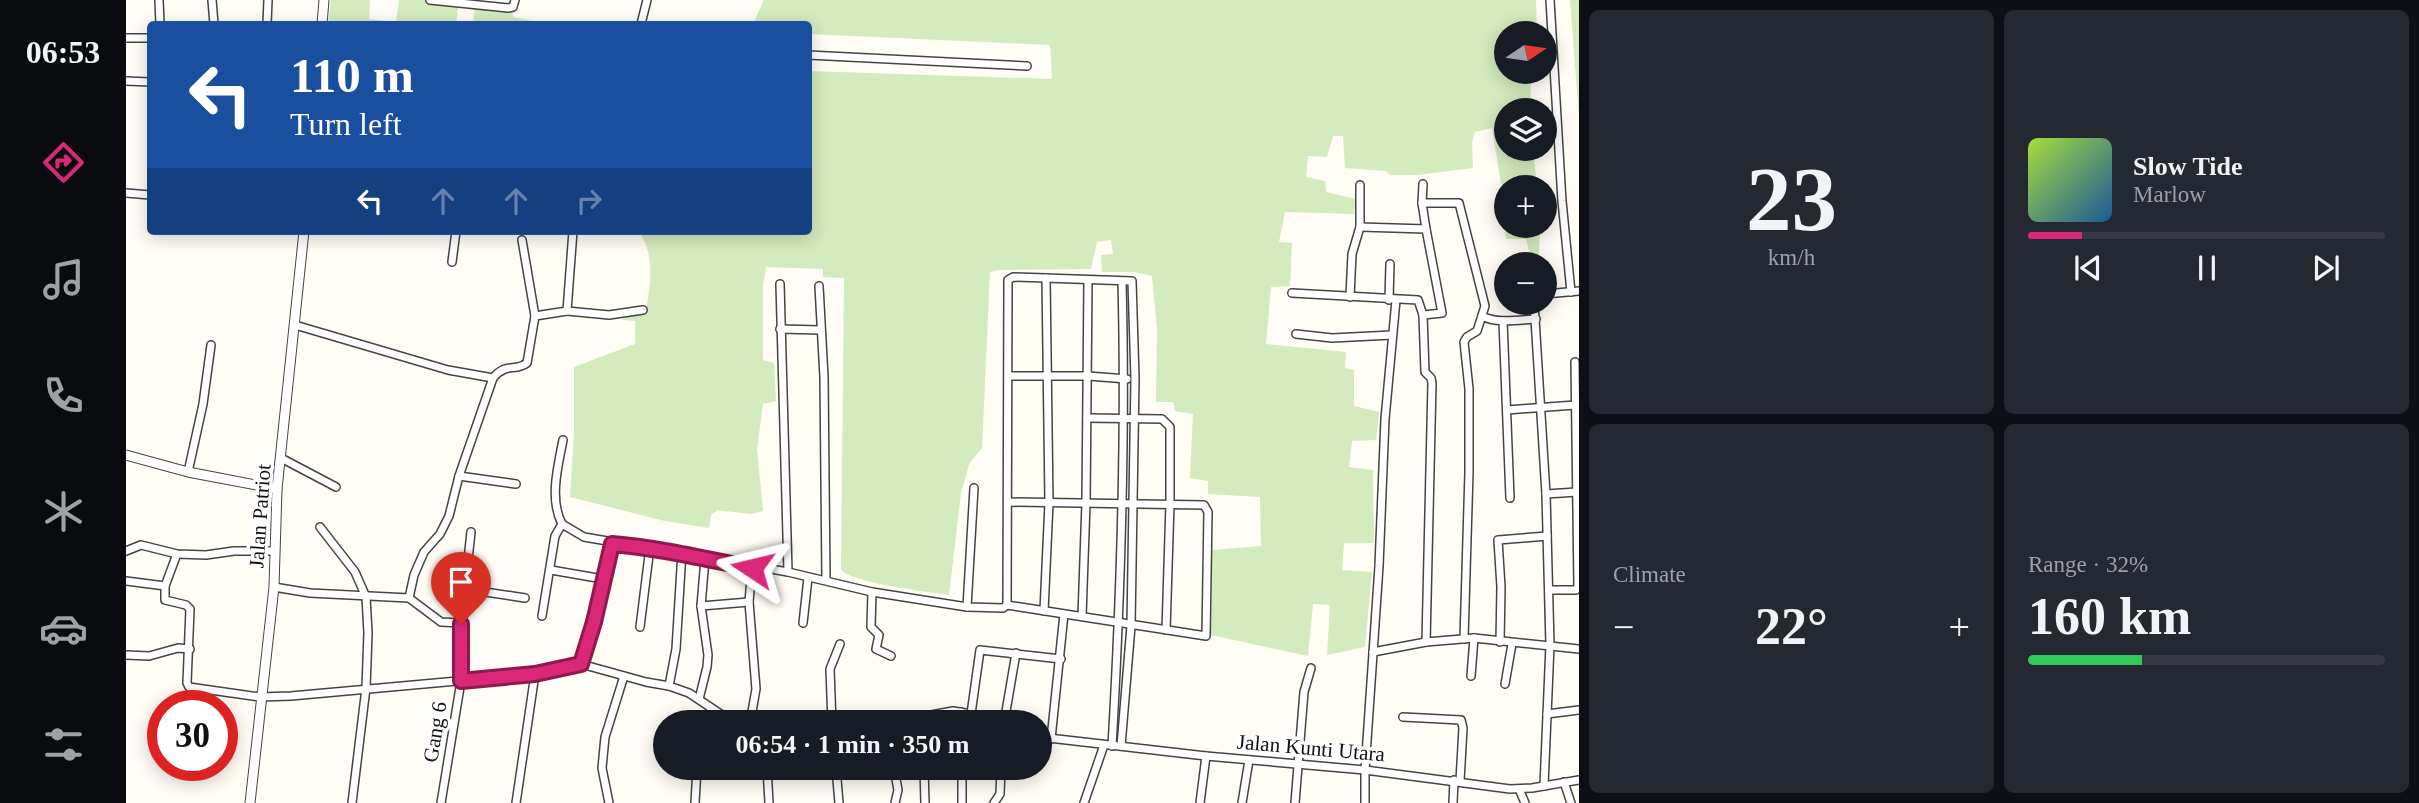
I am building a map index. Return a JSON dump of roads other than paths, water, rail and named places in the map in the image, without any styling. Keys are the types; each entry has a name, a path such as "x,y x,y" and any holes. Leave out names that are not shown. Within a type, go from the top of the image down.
{"street":[{"path":"159,0 160,21"},
{"path":"212,0 214,21"},
{"path":"267,21 268,0"},
{"path":"322,21 324,0"},
{"path":"430,0 508,8 513,7 515,0"},
{"path":"642,21 647,0"},
{"path":"1550,0 1562,201 1575,292 1557,293"},
{"path":"126,38 147,38"},
{"path":"812,55 1027,66"},
{"path":"126,81 147,82"},
{"path":"1423,184 1422,203 1442,313 1423,315"},
{"path":"1350,297 1352,254 1360,227 1360,185"},
{"path":"126,192 147,195"},
{"path":"1422,203 1459,203 1485,306 1476,332 1464,342 1469,389 1464,639"},
{"path":"1360,227 1426,229"},
{"name":"Jalan Patriot","path":"250,803 274,587 277,489 304,235"},
{"path":"452,262 455,235"},
{"path":"567,311 573,235"},
{"path":"409,598 414,575 424,552 440,534 449,516 459,476 493,378 504,368 522,367 527,363 535,316 522,240"},
{"path":"1365,803 1392,335 1390,264"},
{"path":"1007,606 1008,280 1013,277 1132,282 1134,419 1108,745 1084,803"},
{"path":"1044,611 1049,503 1046,278"},
{"path":"1082,617 1088,376 1087,279"},
{"path":"1121,746 1131,626 1122,282"},
{"path":"780,284 788,572"},
{"path":"819,286 824,377 825,580"},
{"path":"1292,293 1417,300 1423,315 1425,372 1432,383 1426,642"},
{"path":"535,316 567,311 609,315 643,310"},
{"path":"1536,315 1549,590 1550,646 1544,786"},
{"path":"1482,316 1503,321 1536,319"},
{"path":"1503,321 1510,498"},
{"path":"295,325 448,370 493,378"},
{"path":"780,329 820,330"},
{"path":"1296,334 1332,338 1392,335"},
{"path":"188,472 203,404 211,345"},
{"path":"1549,590 1578,589 1575,362"},
{"path":"1009,376 1135,379"},
{"path":"1507,411 1575,405"},
{"path":"1087,418 1162,419 1169,425 1170,504 1166,630"},
{"path":"563,440 557,472 556,505 562,524 584,537 612,544 682,552 752,568 788,572 872,592 967,607 1007,606 1206,636 1208,509 1201,504 1008,502"},
{"path":"126,455 188,472 277,489"},
{"path":"281,458 336,487"},
{"path":"459,476 516,484"},
{"path":"967,607 974,488"},
{"path":"1546,494 1577,492"},
{"path":"542,616 555,536 562,524"},
{"path":"320,527 355,572 366,597 366,688 352,803"},
{"name":"Gang 6","path":"440,803 461,681 461,624 471,532"},
{"path":"1500,642 1498,540 1547,536"},
{"path":"581,664 612,544"},
{"path":"126,551 141,545 177,554 274,551"},
{"path":"640,627 650,547"},
{"path":"668,686 676,649 682,552"},
{"path":"177,554 165,586 165,600 186,605 190,609 189,687 260,697 535,674 581,664 668,686 699,699 714,710"},
{"path":"699,699 708,667 701,606 705,559"},
{"path":"752,568 749,602 756,670 753,710"},
{"path":"551,570 603,579"},
{"path":"803,623 808,578"},
{"path":"126,581 165,586"},
{"path":"274,587 310,593 409,598 441,622 461,624"},
{"path":"466,589 525,598"},
{"path":"872,592 871,627 879,635 876,649 891,656"},
{"path":"701,606 749,602"},
{"path":"1052,730 1064,614"},
{"path":"1373,652 1426,642 1474,638 1579,649"},
{"path":"1471,676 1474,638"},
{"path":"832,710 830,669 840,644"},
{"path":"1505,684 1512,644"},
{"path":"126,655 149,656 178,648 190,649"},
{"path":"972,710 980,650 1060,659"},
{"path":"1006,710 1016,653"},
{"path":"1295,803 1304,692 1311,668"},
{"path":"516,803 535,674"},
{"path":"609,803 602,768 605,737 624,676"},
{"path":"1547,714 1579,710"},
{"path":"1403,716 1461,720 1463,728 1453,803"},
{"name":"Jalan Kunti Utara","path":"1052,739 1365,770 1520,789 1579,780"},
{"path":"1200,803 1206,756"},
{"path":"1242,803 1249,760"},
{"path":"695,803 696,780"},
{"path":"768,780 769,803"},
{"path":"837,780 839,803"},
{"path":"895,803 898,790 896,780"},
{"path":"924,780 925,803"},
{"path":"962,780 962,803"},
{"path":"994,803 1000,794 1001,780"},
{"path":"1564,782 1571,803"},
{"path":"1520,789 1525,803"}]}
